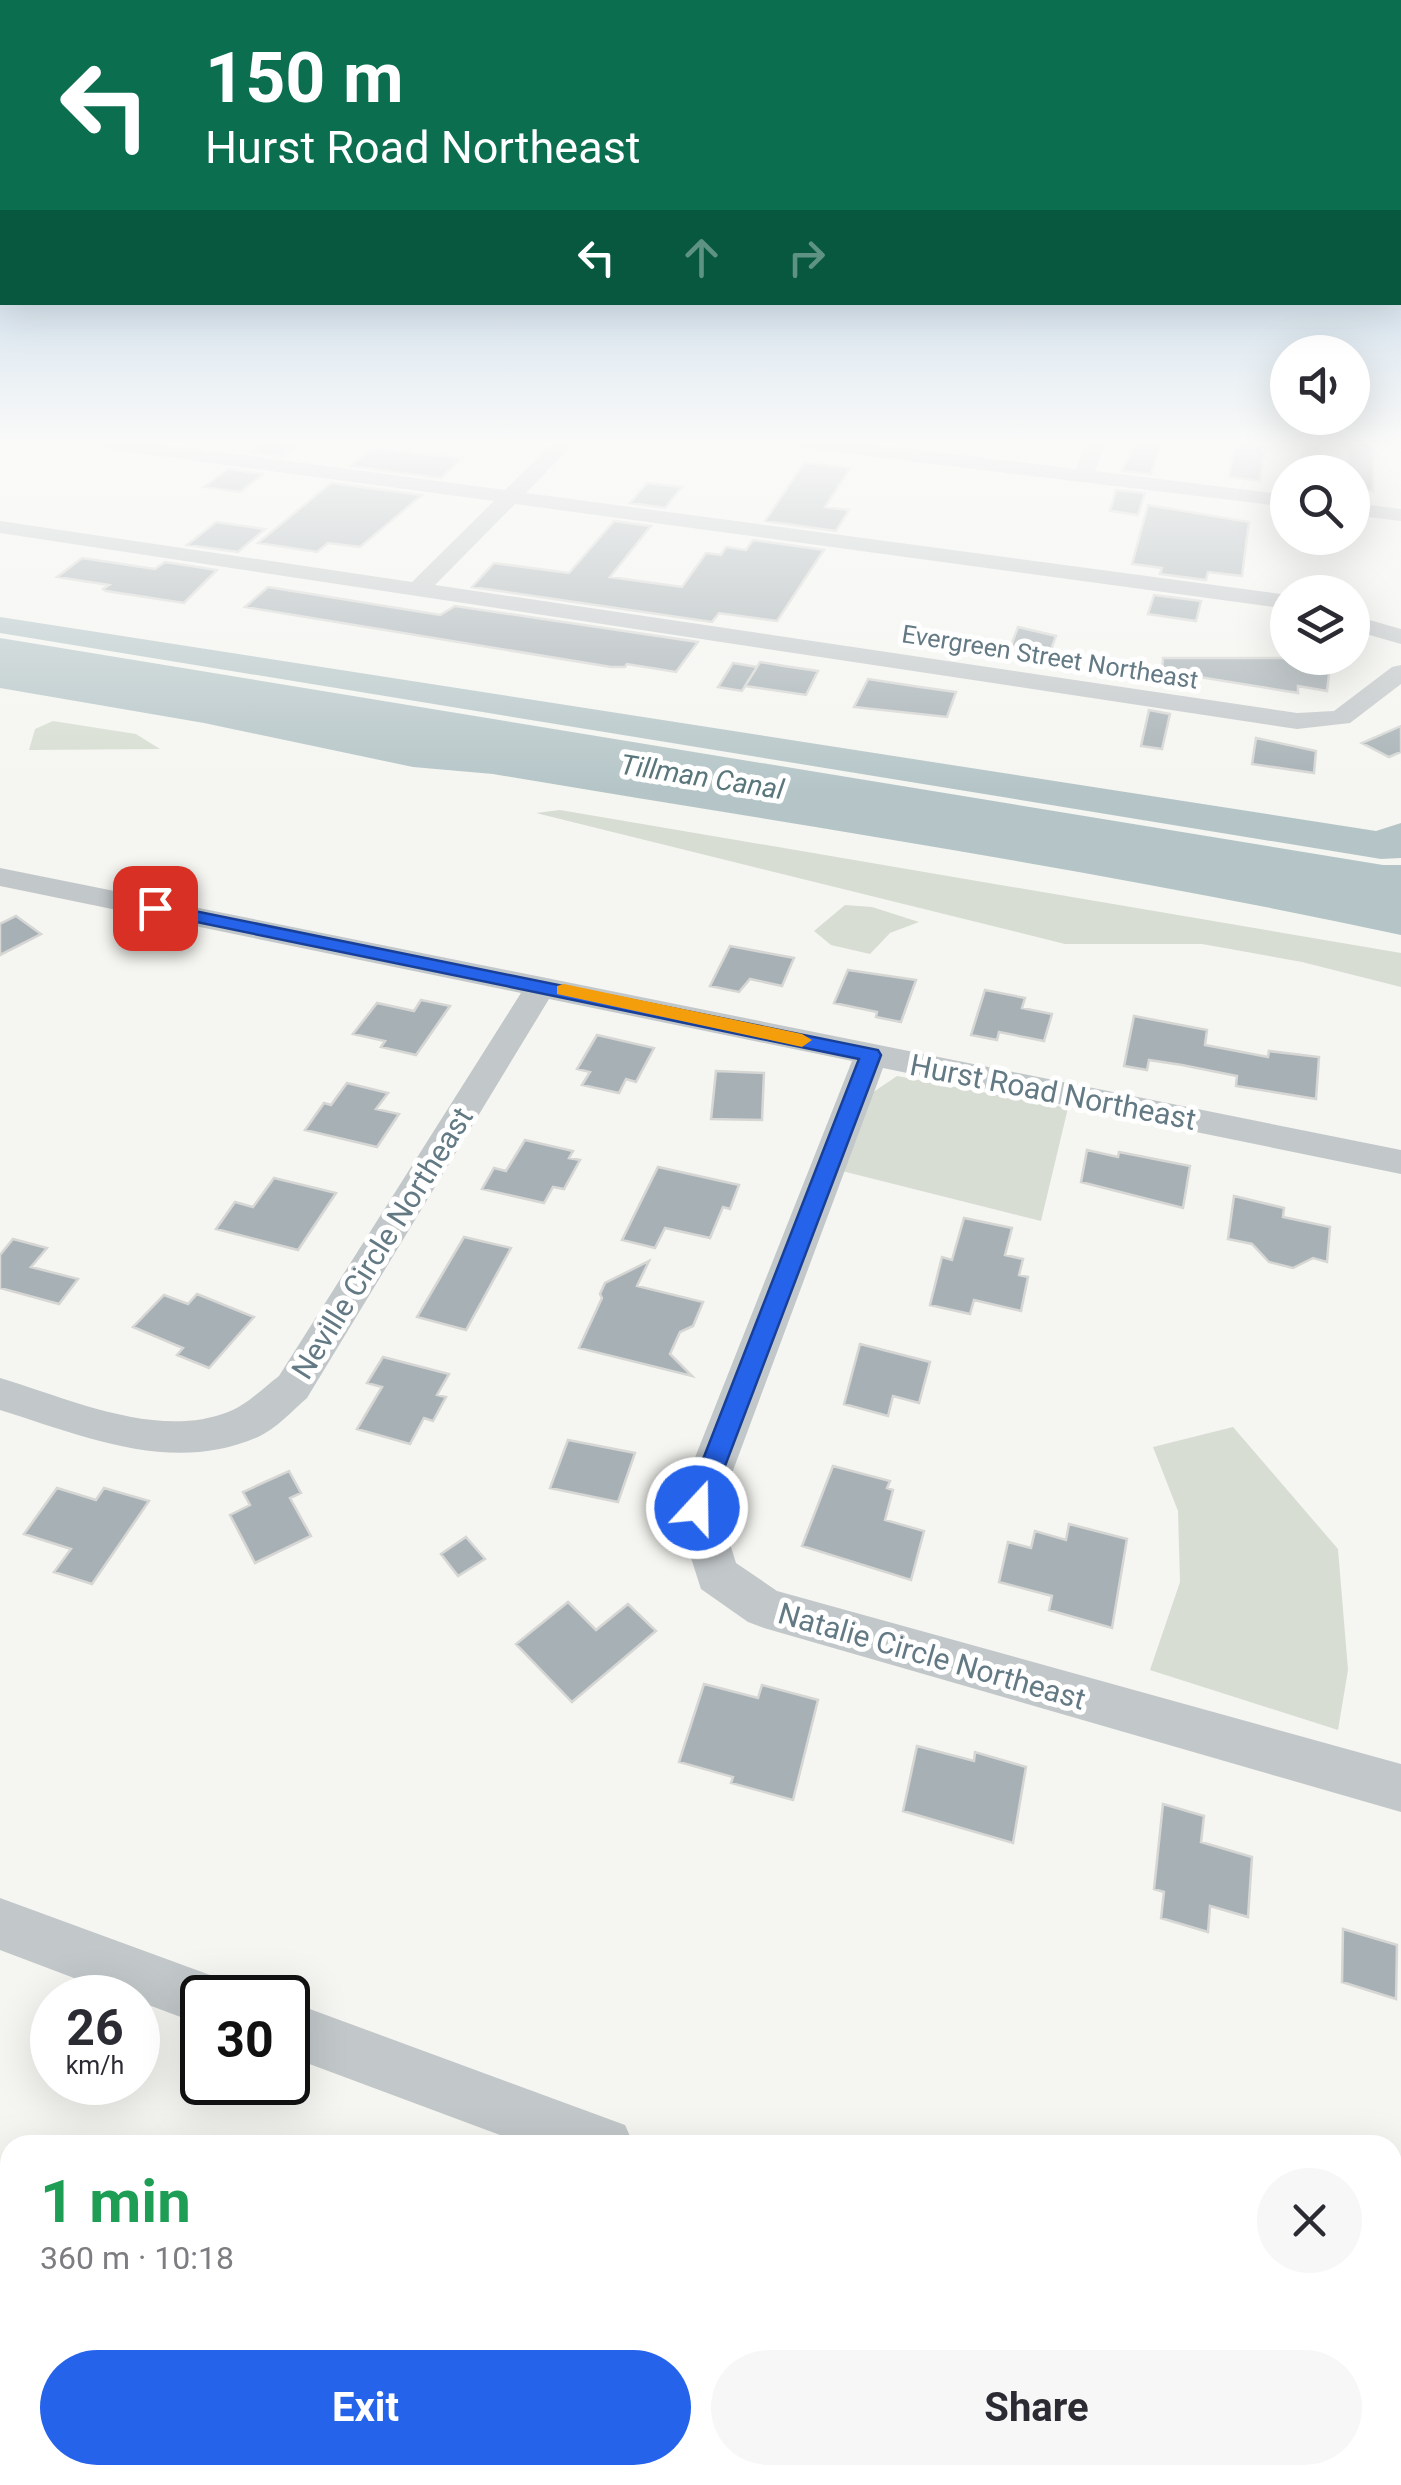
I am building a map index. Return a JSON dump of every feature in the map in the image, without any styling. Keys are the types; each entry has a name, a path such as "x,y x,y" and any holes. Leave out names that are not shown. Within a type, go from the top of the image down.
{"street":[{"name":"Evergreen Street Northeast","path":"205,558 1249,715 1322,722 1353,712 1401,672"},
{"path":"418,590 450,558"},
{"path":"959,558 1270,600"},
{"path":"1370,628 1401,638"},
{"name":"Hurst Road Northeast","path":"0,877 1401,1162"},
{"name":"Neville Circle Northeast","path":"0,1394 156,1438 198,1439 246,1424 292,1387 542,985"},
{"name":"Natalie Circle Northeast","path":"871,1055 697,1508 717,1576 764,1608 1401,1788"},
{"path":"0,1924 180,1990"},
{"path":"310,2037 578,2135"}],"shaded area":[{"path":"53,721 136,734 160,749 29,750 35,729"},
{"path":"560,810 1401,953 1401,987 1302,962 1202,944 1065,944 536,813"},
{"path":"845,905 872,907 919,922 890,933 870,954 831,945 814,931"},
{"path":"897,1076 1068,1108 1041,1221 842,1171 872,1093"},
{"path":"1233,1427 1338,1549 1348,1670 1338,1730 1150,1670 1180,1582 1178,1511 1153,1447"}],"water":[{"path":"0,617 1376,831 1401,823 1401,858 1381,859 0,633"},
{"name":"Tillman Canal","path":"0,638 1401,865 1401,935 1062,869 493,774 413,767 204,723 0,688"}],"building":[{"path":"82,558 155,569 165,562 217,570 184,603 106,591 103,589 109,585 57,577"},
{"path":"582,558 625,558 610,577 682,587 702,558 819,558 777,621 719,613 712,622 472,587 494,563 569,573"},
{"path":"1134,558 1244,558 1242,576 1208,572 1206,580 1160,574 1162,568 1132,564"},
{"path":"268,587 440,615 455,606 698,642 676,672 627,664 611,667 245,607"},
{"path":"1154,595 1201,601 1196,621 1148,614"},
{"path":"1018,627 1056,636 1047,661 1009,651"},
{"path":"1163,658 1270,658 1270,675 1329,675 1327,691 1298,686 1298,693 1162,671"},
{"path":"760,662 818,671 806,695 745,686"},
{"path":"733,663 757,667 742,691 718,687"},
{"path":"868,679 956,692 947,717 854,707"},
{"path":"1149,710 1170,714 1162,749 1141,746"},
{"path":"1401,726 1401,752 1389,757 1362,743"},
{"path":"1256,738 1316,751 1314,773 1252,764"},
{"path":"16,916 41,934 0,955 0,924"},
{"path":"730,946 794,958 782,986 750,979 739,992 710,986"},
{"path":"848,970 916,980 901,1022 876,1017 877,1012 834,1003"},
{"path":"985,990 1025,998 1022,1008 1052,1014 1044,1041 999,1032 997,1040 971,1035"},
{"path":"421,1000 450,1006 416,1055 381,1047 385,1041 353,1034 377,1003 414,1011"},
{"path":"1134,1016 1207,1030 1205,1045 1268,1057 1269,1051 1319,1057 1316,1099 1236,1086 1237,1076 1182,1065 1149,1060 1147,1070 1124,1066"},
{"path":"597,1035 654,1048 636,1082 626,1079 619,1093 582,1085 590,1072 577,1069"},
{"path":"716,1071 764,1073 762,1120 711,1119"},
{"path":"347,1083 388,1093 376,1109 399,1114 377,1147 305,1130 324,1103 331,1105"},
{"path":"525,1140 573,1151 569,1158 580,1160 564,1189 553,1187 544,1203 482,1189 494,1168 506,1171"},
{"path":"1087,1150 1190,1166 1183,1208 1081,1182"},
{"path":"658,1167 739,1185 730,1209 723,1207 710,1238 665,1228 655,1248 622,1240"},
{"path":"274,1178 336,1193 298,1250 216,1229 235,1202 253,1207"},
{"path":"1234,1196 1284,1208 1283,1217 1330,1227 1327,1262 1313,1258 1293,1268 1269,1262 1252,1244 1228,1239"},
{"path":"964,1218 1012,1228 1005,1255 1023,1259 1019,1275 1028,1277 1021,1311 974,1300 970,1314 930,1305 942,1257 952,1260"},
{"path":"464,1237 511,1248 466,1330 417,1317"},
{"path":"13,1239 47,1248 31,1267 78,1279 59,1304 0,1288 0,1255"},
{"path":"649,1261 637,1286 703,1302 693,1326 680,1332 670,1354 692,1376 579,1348 605,1283"},
{"path":"197,1294 254,1317 209,1368 177,1355 183,1348 133,1327 164,1295 188,1304"},
{"path":"860,1344 930,1362 919,1403 893,1396 888,1416 844,1404"},
{"path":"383,1357 449,1374 437,1395 446,1397 433,1421 424,1418 410,1444 357,1429 382,1387 367,1383"},
{"path":"568,1440 635,1453 618,1502 550,1488"},
{"path":"833,1466 890,1481 887,1488 893,1490 885,1520 924,1531 911,1580 802,1546"},
{"path":"289,1471 301,1493 290,1498 311,1536 255,1563 230,1515 250,1505 243,1492"},
{"path":"57,1488 96,1500 104,1488 149,1501 92,1584 54,1572 71,1549 24,1534"},
{"path":"1069,1524 1127,1539 1112,1628 1049,1610 1052,1596 999,1582 1008,1542 1031,1548 1035,1531 1066,1540"},
{"path":"466,1537 485,1559 458,1576 441,1554"},
{"path":"568,1602 596,1630 628,1604 656,1631 572,1702 516,1644"},
{"path":"704,1684 758,1698 762,1685 818,1700 793,1800 731,1783 733,1777 679,1762"},
{"path":"917,1746 974,1761 975,1752 1026,1767 1013,1843 903,1811"},
{"path":"1163,1804 1204,1816 1201,1842 1252,1857 1248,1917 1210,1906 1208,1932 1161,1918 1164,1892 1154,1889"},
{"path":"1343,1929 1397,1945 1396,1999 1342,1982"}],"slow traffic":[{"path":"564,990 802,1040"}],"route":[{"path":"155,908 871,1055 697,1508"}]}
